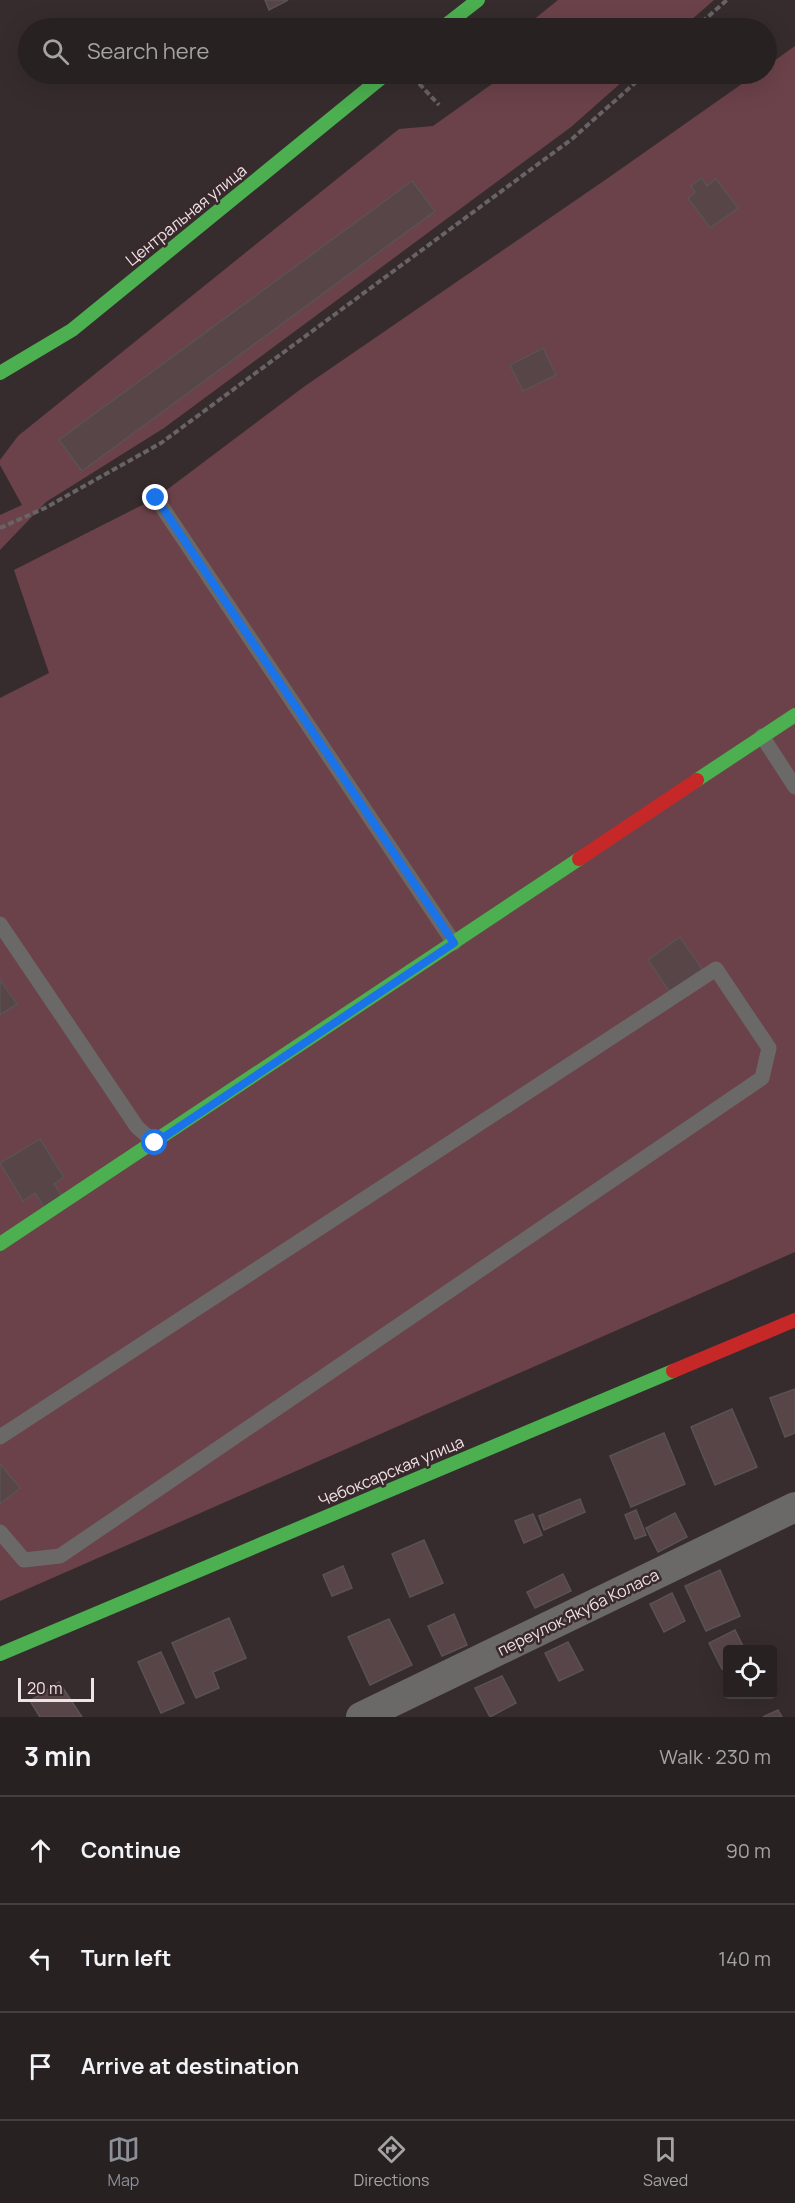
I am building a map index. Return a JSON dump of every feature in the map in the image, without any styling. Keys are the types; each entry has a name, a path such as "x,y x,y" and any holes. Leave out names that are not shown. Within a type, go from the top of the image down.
{"street":[{"path":"455,18 478,0"},
{"name":"Центральная улица","path":"0,373 72,330 374,84"},
{"path":"0,1244 795,715"},
{"name":"Чебоксарская улица","path":"0,1654 795,1320"},
{"name":"переулок Якуба Коласа","path":"361,1717 795,1507"}],"lane":[{"path":"156,498 454,943"},
{"path":"762,736 795,787"},
{"path":"0,924 137,1127 155,1143"},
{"path":"0,1437 716,969 769,1048 762,1078 60,1556 24,1560 0,1532"}],"path":[{"path":"706,18 727,0"},
{"path":"420,84 439,105"},
{"path":"0,528 45,508 161,443 572,139 634,84"}],"shaded area":[{"path":"558,0 714,0 693,18 536,18"},
{"path":"795,46 795,1252 0,1601 0,698 49,673 14,570 156,498 305,386 742,84 777,84 777,59"},
{"path":"492,84 620,84 571,127 164,428 46,502 0,550 0,515 22,505 0,465 0,460 18,436 399,129 433,126"}],"building":[{"path":"265,0 288,0 269,10"},
{"path":"702,178 707,186 716,179 738,208 710,228 688,198 695,192 691,186"},
{"path":"412,181 435,211 82,471 59,440"},
{"path":"543,348 556,375 523,391 510,365"},
{"path":"680,937 702,969 669,991 648,960"},
{"path":"0,980 17,1004 0,1015"},
{"path":"40,1139 64,1177 54,1184 62,1196 44,1207 35,1193 23,1201 0,1163"},
{"path":"795,1389 795,1433 785,1437 770,1398"},
{"path":"732,1409 757,1467 715,1485 691,1427"},
{"path":"664,1433 685,1484 631,1507 610,1456"},
{"path":"0,1464 20,1488 0,1504"},
{"path":"580,1499 585,1512 544,1530 539,1516"},
{"path":"636,1510 646,1535 635,1539 625,1515"},
{"path":"675,1513 687,1537 658,1552 646,1528"},
{"path":"533,1514 542,1535 524,1543 515,1521"},
{"path":"424,1540 443,1583 410,1597 392,1554"},
{"path":"343,1566 352,1588 332,1596 323,1575"},
{"path":"720,1570 740,1616 706,1631 685,1586"},
{"path":"563,1574 571,1591 535,1608 527,1592"},
{"path":"672,1593 685,1621 664,1632 650,1604"},
{"path":"454,1614 467,1645 442,1656 428,1626"},
{"path":"229,1618 246,1658 213,1672 219,1688 196,1698 172,1643"},
{"path":"389,1619 412,1665 370,1685 348,1637"},
{"path":"735,1630 742,1645 723,1645 722,1669 709,1643"},
{"path":"568,1642 583,1670 559,1681 545,1653"},
{"path":"161,1652 184,1703 161,1713 138,1662"},
{"path":"502,1676 516,1703 490,1717 475,1688"},
{"path":"59,1682 82,1717 40,1717 30,1701"},
{"path":"778,1710 782,1717 763,1717"}],"traffic: fast":[{"path":"455,18 478,0"},
{"path":"0,373 72,330 374,84"},
{"path":"697,780 795,715"},
{"path":"0,1244 579,859"},
{"path":"0,1654 673,1371"}],"traffic: jam":[{"path":"579,859 697,780"},
{"path":"673,1371 795,1320"}],"route":[{"path":"155,1143 454,943 447,929 156,498"}]}
